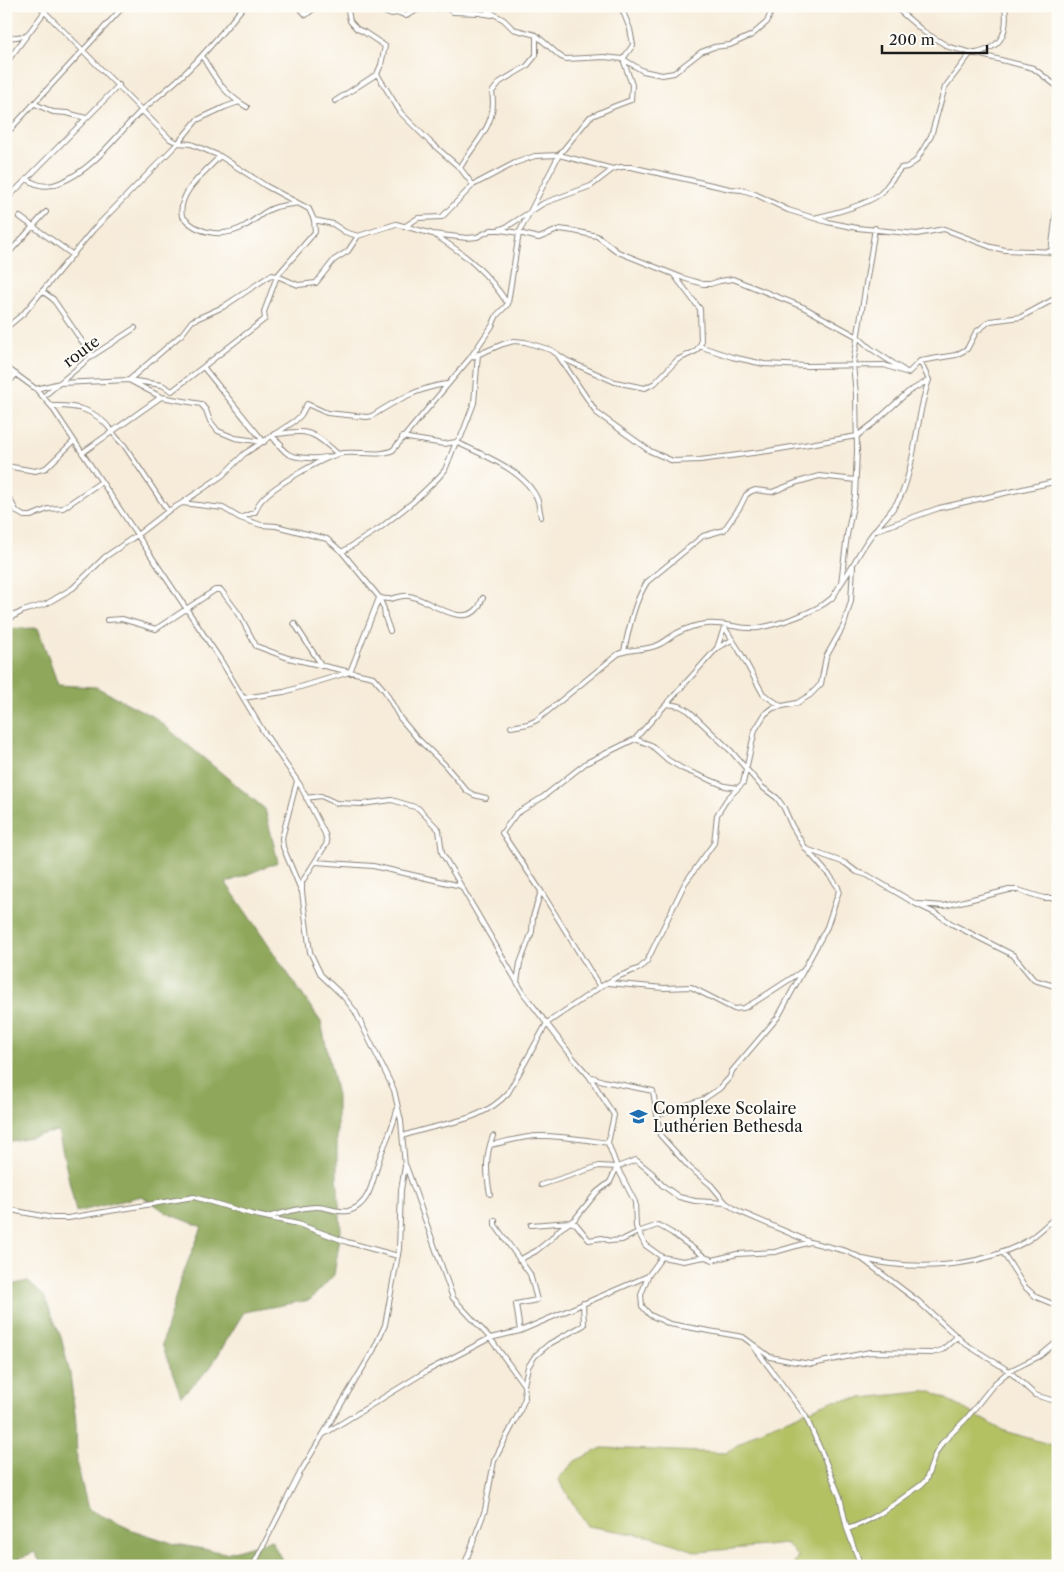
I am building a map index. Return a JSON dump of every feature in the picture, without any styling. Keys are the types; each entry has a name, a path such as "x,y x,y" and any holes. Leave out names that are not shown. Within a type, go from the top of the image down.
{"street":[{"path":"36,389 60,383 129,380 162,385 172,391 265,319 264,312 277,276 315,232 314,220 310,209 266,186 220,156 191,144 178,143 170,139 119,85 39,6"},
{"path":"6,63 49,6"},
{"path":"6,134 124,6"},
{"path":"27,179 38,186 57,184 84,169 142,110 163,94 202,56 244,6"},
{"path":"298,6 306,14 317,6"},
{"path":"335,101 377,74 381,65 384,46 357,29 350,21 348,10 345,6"},
{"path":"365,6 382,10 389,14 400,13 406,16 417,10 446,8 453,12 495,16"},
{"path":"389,14 402,6"},
{"path":"480,6 504,20 513,28 536,35 561,57 566,59 604,57 623,59 643,71 662,75 674,73 701,52 714,47 730,45 752,36 767,22 775,6"},
{"path":"622,6 630,28 632,44 623,59"},
{"path":"894,6 924,32 949,47 970,54 1033,68 1058,87"},
{"path":"814,218 843,212 878,195 901,168 907,167 916,161 931,136 945,87 970,54 984,52 1001,40 1006,29 1005,6"},
{"path":"460,168 489,125 494,106 492,92 500,82 527,66 536,55 536,35"},
{"path":"6,38 26,36"},
{"path":"202,56 220,86 247,107"},
{"path":"273,435 283,450 297,458 318,459 338,454 390,452 393,450 470,358 492,326 497,315 508,304 519,233 560,155 590,117 631,100 632,84 623,59"},
{"path":"377,74 401,113 460,168 472,185"},
{"path":"6,200 119,85"},
{"path":"6,328 24,313 93,230 178,143 199,118 239,102"},
{"path":"35,104 53,112 67,113 86,118"},
{"path":"6,123 12,128"},
{"path":"404,227 418,218 442,217 472,185 515,163 535,156 560,155 613,169"},
{"path":"220,156 186,192 183,201 182,216 202,232 217,233 229,231 247,225 273,208 298,203"},
{"path":"498,230 544,203 591,186 613,169 621,166 742,190 788,210 827,222 857,228 875,228 917,234 944,229 991,247 1005,250 1058,252"},
{"path":"1051,253 1058,197"},
{"path":"6,256 12,252 46,212"},
{"path":"20,217 73,255"},
{"path":"314,220 333,224 345,232 358,236 396,224 433,234 467,238 477,238 491,230 519,233 539,238 560,229 597,236 618,252 672,274 703,284 733,279 803,306 858,337 870,348 908,373"},
{"path":"841,584 856,480 857,436 853,365 875,228"},
{"path":"433,234 464,254 478,267 508,304"},
{"path":"129,380 182,334 192,321 223,307 271,275 298,285 316,283 334,260 348,250 358,236"},
{"path":"470,358 514,341 525,342 551,350 616,382 645,388 655,384 677,360 696,350 701,343 700,309 672,274"},
{"path":"42,291 53,299 92,356"},
{"path":"908,373 920,361 956,355 967,349 976,332 990,322 1021,317 1058,299"},
{"name":"route","path":"44,396 92,356 134,328"},
{"path":"699,346 732,357 764,364 806,366 884,365 908,373"},
{"path":"342,552 380,528 413,502 445,470 456,442 461,437 474,402 478,354"},
{"path":"557,354 597,414 650,451 673,461 700,460 768,451 857,436 908,392 929,380"},
{"path":"511,727 528,724 537,720 624,651 650,648 659,645 676,634 706,624 749,629 766,626 799,616 833,597 875,531 890,514 902,492 913,458 923,397 929,380 920,361"},
{"path":"6,367 36,389 51,406 220,659 297,782 325,834 327,843 302,882 310,952 322,975 355,1011 394,1090 403,1136 406,1166 453,1298 490,1338 524,1385"},
{"path":"204,368 264,442"},
{"path":"6,386 16,374"},
{"path":"129,380 161,396 201,404 218,431 235,438 264,442"},
{"path":"6,620 46,604 64,593 105,557 168,511 223,475 244,454 295,422 302,415 307,404 327,414 367,417 372,416 407,395 432,386 447,384"},
{"path":"82,453 161,396"},
{"path":"51,406 70,405 84,409 101,420 124,445 168,511"},
{"path":"273,435 298,432 308,433 317,437 338,454"},
{"path":"273,435 281,444"},
{"path":"402,438 434,444 456,442 514,471 526,483 538,500 541,517"},
{"path":"6,466 35,470 46,468 74,441"},
{"path":"240,518 255,512 260,502 276,488 330,456"},
{"path":"624,651 631,622 647,582 704,536 724,530 746,495 750,492 755,490 772,492 819,476 856,480"},
{"path":"875,531 939,508 1058,481"},
{"path":"6,493 17,512 24,516 31,516 48,509 63,508 101,482"},
{"path":"182,503 223,508 240,518 261,525 276,526 327,538 342,552 379,597 390,630"},
{"path":"403,1136 418,1130 471,1118 500,1102 508,1093 547,1023 600,987 617,977 640,968 647,961 685,883 714,843 717,815 727,798 743,784 754,730 765,714 773,708 797,703 810,695 821,684 826,657 844,625 851,601 853,566"},
{"path":"107,620 122,619 156,629 215,590 221,590 239,614 256,646 280,656 373,677 385,691 400,718 416,738 444,764 467,791 486,798"},
{"path":"379,597 389,600 408,595 460,616 470,614 477,609 483,598"},
{"path":"350,672 379,597"},
{"path":"6,612 16,615"},
{"path":"294,624 322,666"},
{"path":"725,626 763,694 781,706"},
{"path":"717,648 725,626"},
{"path":"600,987 541,891 502,833 516,814 543,797 586,764 635,739 717,648 732,640"},
{"path":"243,698 284,692 350,672"},
{"path":"657,1115 704,1098 720,1088 778,1016 827,927 839,891 838,886 806,849 781,803 772,793 762,787 731,751 689,711 680,706 667,704"},
{"path":"635,739 651,745 683,770 724,786 738,788"},
{"path":"297,782 282,838 283,847 302,892"},
{"path":"306,798 321,796 336,803 362,804 392,800 418,808 439,830 442,853 531,1005 589,1076 614,1115 608,1143 617,1167 635,1202 636,1227 645,1245 662,1257 683,1261 705,1257"},
{"path":"806,849 845,862 857,872 1013,955 1034,980 1058,987"},
{"path":"314,862 373,866 461,886"},
{"path":"916,904 944,906 1009,890 1018,890 1044,898 1058,898"},
{"path":"517,982 520,963 532,932 533,917 541,891"},
{"path":"607,983 664,988 691,988 734,1008 744,1008 803,971"},
{"path":"589,1076 603,1081 653,1091 660,1136 726,1203 810,1242 846,1251 861,1258 879,1263 910,1266 962,1264 1024,1242 1058,1215"},
{"path":"266,1217 317,1207 347,1211 358,1206 367,1196 374,1182 378,1164 393,1127 397,1108"},
{"path":"490,1194 486,1168 490,1145 494,1136"},
{"path":"490,1145 540,1136 608,1143"},
{"path":"541,1184 599,1166 617,1167 636,1160 679,1197 694,1201 726,1203"},
{"path":"253,1566 291,1489 373,1351 385,1325 398,1256 401,1190 406,1166"},
{"path":"519,1260 536,1251 575,1219 597,1192 610,1182 617,1167"},
{"path":"6,1209 53,1218 68,1218 194,1197 298,1224 347,1242 398,1256"},
{"path":"495,1220 495,1225 530,1274 537,1300 516,1304 520,1331"},
{"path":"531,1225 570,1222 576,1224 589,1240 602,1238 610,1241 622,1240 658,1225 705,1257 713,1260 737,1254 775,1252 810,1242"},
{"path":"1002,1251 1024,1286 1036,1297 1058,1306"},
{"path":"662,1257 648,1276 641,1295 642,1306 650,1315 670,1324 743,1337 770,1357 812,1364 870,1352 932,1353 942,1350 958,1336"},
{"path":"861,1258 918,1301 970,1346 1009,1371 1035,1395 1058,1402"},
{"path":"324,1434 425,1372 490,1338 520,1331 648,1276"},
{"path":"464,1566 485,1510 494,1461 525,1398 524,1385 528,1367 535,1356 549,1344 584,1325 583,1303"},
{"path":"743,1337 756,1350 805,1415 840,1497 847,1530 861,1566"},
{"path":"847,1530 880,1513 926,1480 935,1455 942,1443 971,1414 994,1384 1009,1371 1040,1356 1058,1341"}],"green space":[{"path":"38,628 58,685 96,687 154,717 265,809 278,862 226,883 321,1022 337,1096 337,1173 341,1231 334,1275 310,1300 244,1312 210,1368 181,1396 162,1344 180,1281 202,1227 167,1213 142,1196 76,1212 58,1131 6,1142 6,629"},
{"path":"27,1281 44,1296 61,1337 70,1374 76,1422 77,1464 88,1509 132,1530 175,1544 226,1553 271,1540 282,1560 277,1566 42,1566 35,1552 6,1564 6,1286"},
{"path":"932,1391 1002,1430 1058,1447 1058,1566 793,1566 798,1557 787,1544 698,1552 653,1537 587,1526 558,1479 575,1461 602,1448 726,1453 756,1432 832,1401"}],"place":[{"name":"Complexe Scolaire Luthérien Bethesda","path":"639,1117"}]}
